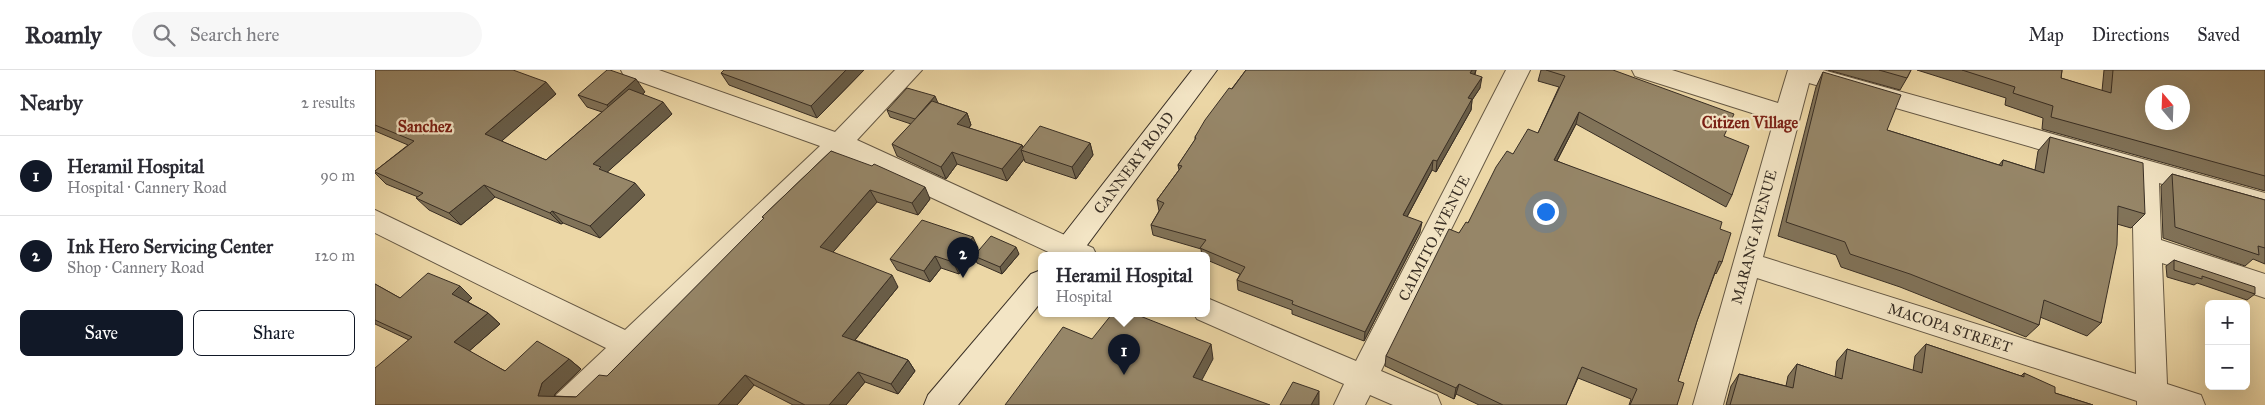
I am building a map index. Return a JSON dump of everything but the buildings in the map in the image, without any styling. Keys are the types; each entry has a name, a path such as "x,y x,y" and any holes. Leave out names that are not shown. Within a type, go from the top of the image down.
{"street":[{"path":"633,70 839,143 1067,252"},
{"path":"567,405 839,143 910,70"},
{"name":"CANNERY ROAD","path":"1072,252 1205,70"},
{"name":"CAIMITO AVENUE","path":"1349,405 1518,70"},
{"path":"1644,70 1787,115"},
{"path":"1800,71 2265,203"},
{"name":"MARANG AVENUE","path":"1708,405 1800,71"},
{"path":"2145,169 2149,247 2152,399"},
{"path":"375,221 630,346"},
{"path":"2149,247 2265,286"},
{"name":"MACOPA STREET","path":"1747,263 2152,399 2190,405"},
{"path":"939,405 1038,286"},
{"path":"1210,311 1426,405"}],"place":[{"name":"Ink Hero Servicing Center","path":"963,278"},
{"name":"Heramil Hospital","path":"1124,375"}],"district":[{"name":"Citizen Village","path":"1750,122"},
{"name":"Sanchez","path":"425,126"}]}
